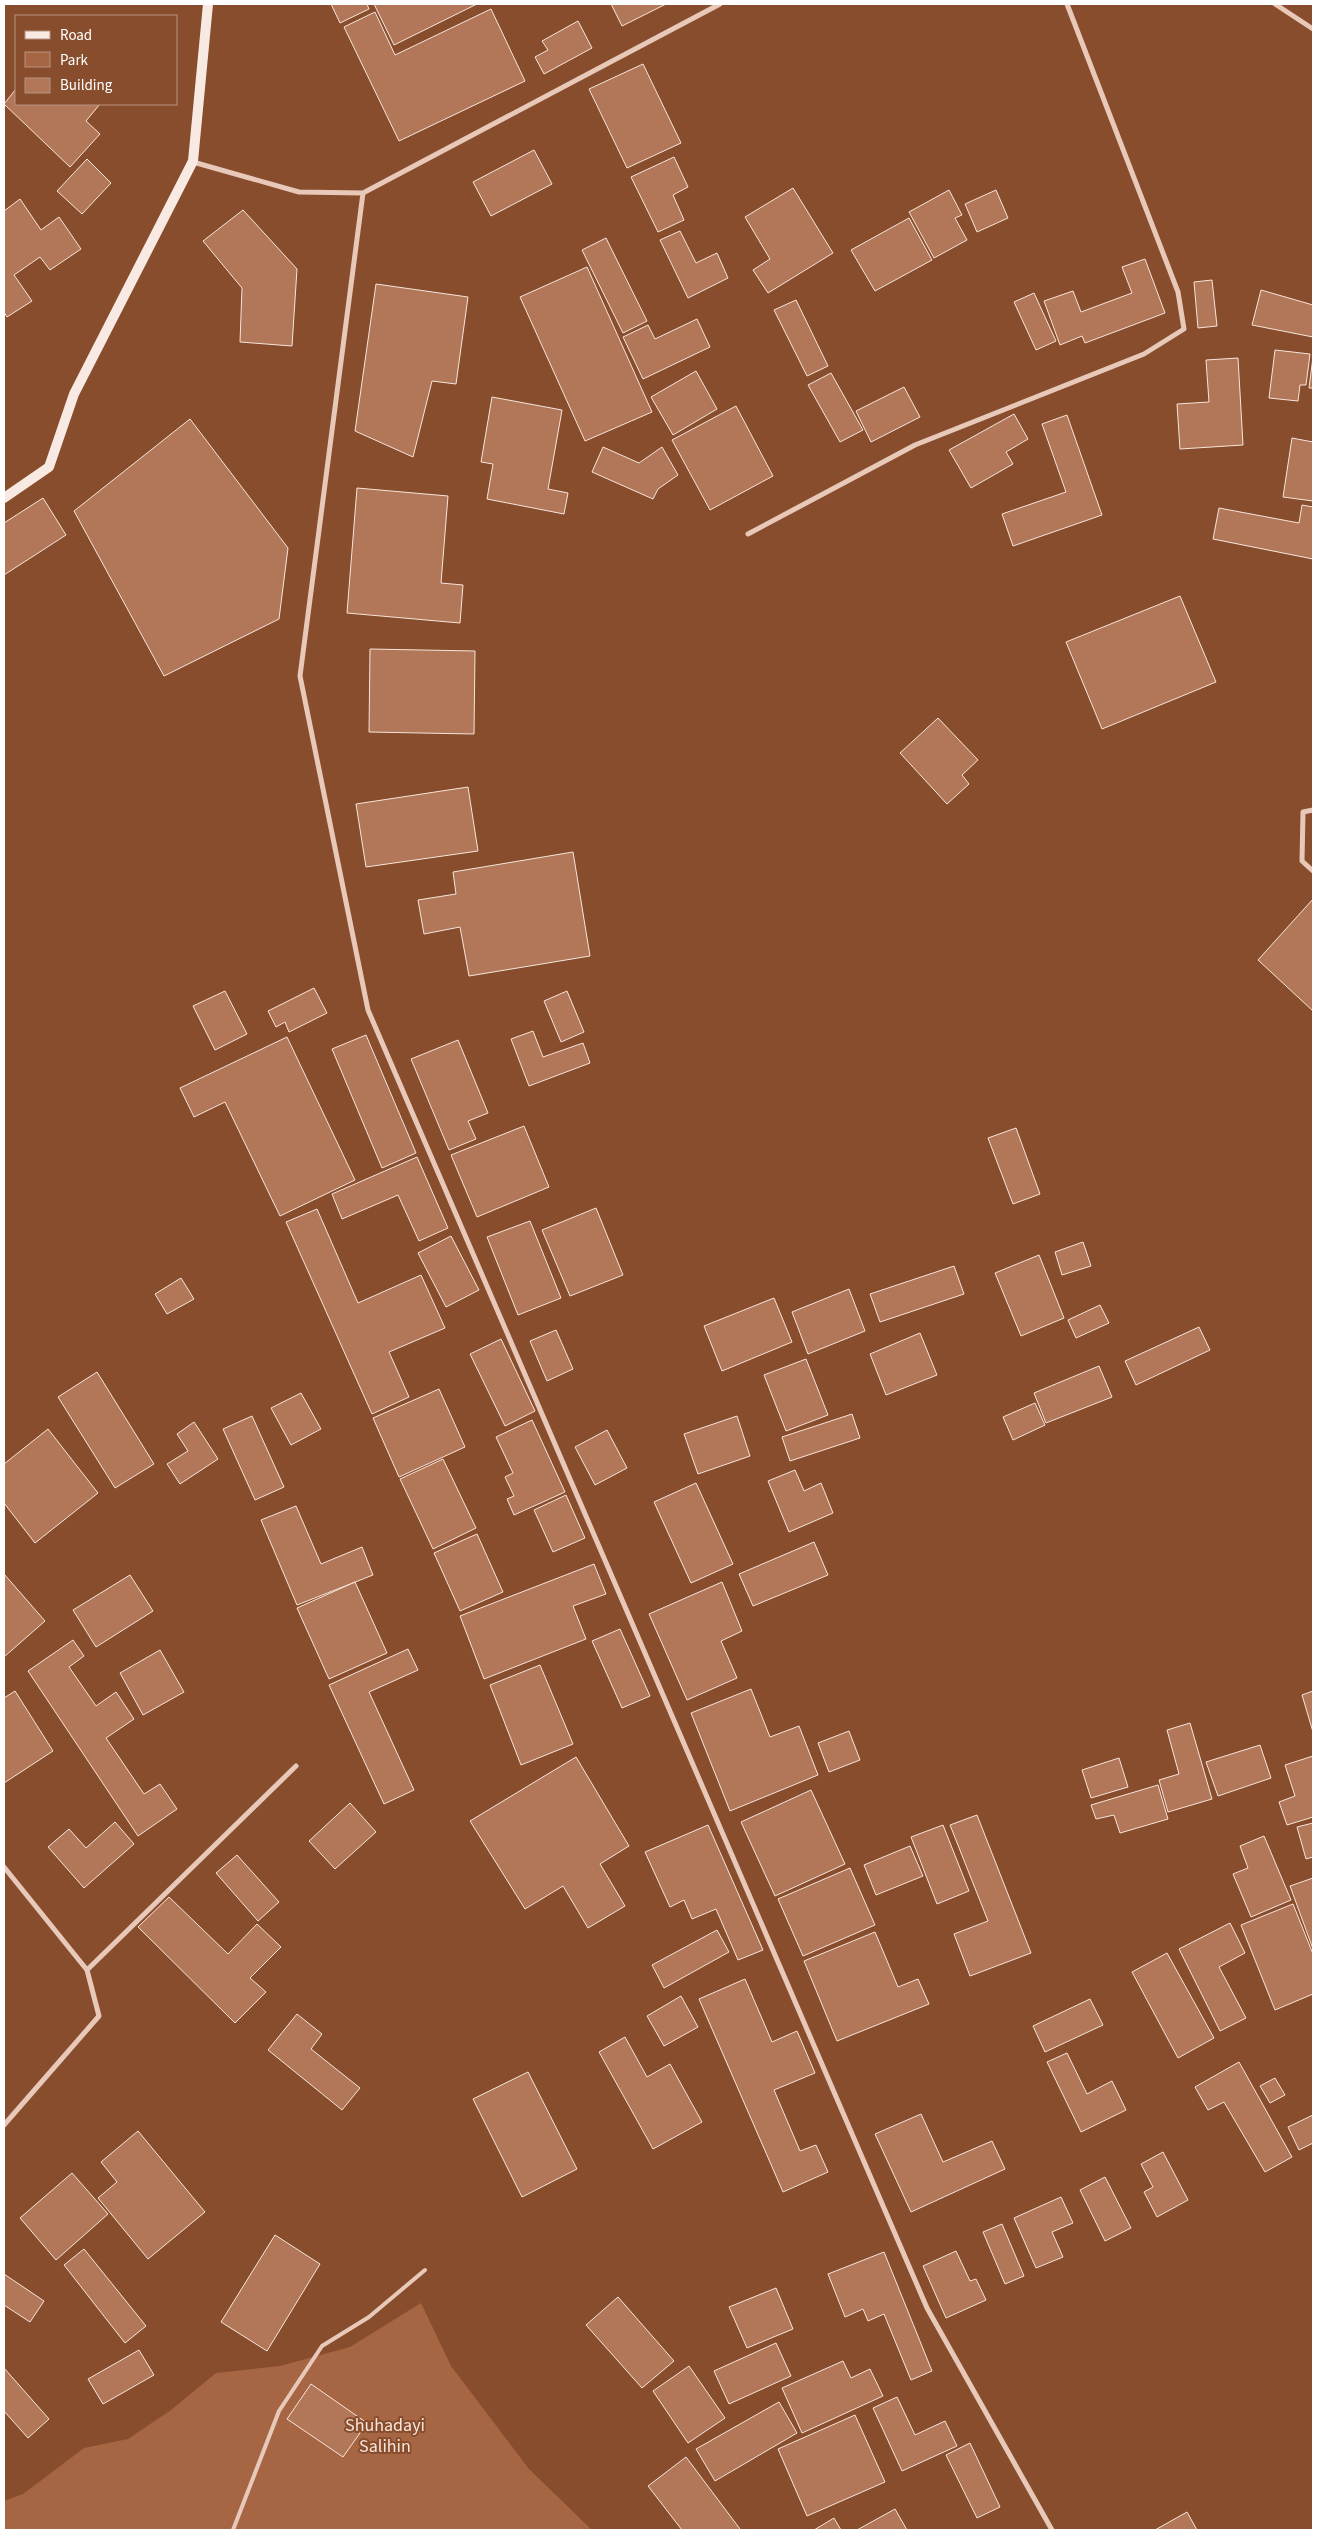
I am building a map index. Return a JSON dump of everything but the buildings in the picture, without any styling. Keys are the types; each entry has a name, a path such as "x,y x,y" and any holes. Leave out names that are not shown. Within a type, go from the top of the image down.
{"street":[{"path":"4,498 49,466 74,394 192,161 208,4"},
{"path":"192,161 299,192 363,194 720,4"},
{"path":"748,534 915,445 1144,354 1184,329 1178,292 1067,4"},
{"path":"1275,4 1313,29"},
{"path":"363,194 300,676 368,1010 927,2308 1052,2530"},
{"path":"1313,810 1303,812 1302,861 1313,871"},
{"path":"87,1970 296,1766"},
{"path":"4,1867 87,1970 99,2016 4,2125"}],"lane":[{"path":"233,2530 279,2411 322,2346 369,2317 425,2270"}],"green space":[{"name":"Shuhadayi Salihin","path":"421,2303 451,2366 529,2469 592,2530 4,2530 4,2501 23,2494 84,2448 128,2439 171,2410 216,2373 280,2366 350,2347"}]}
